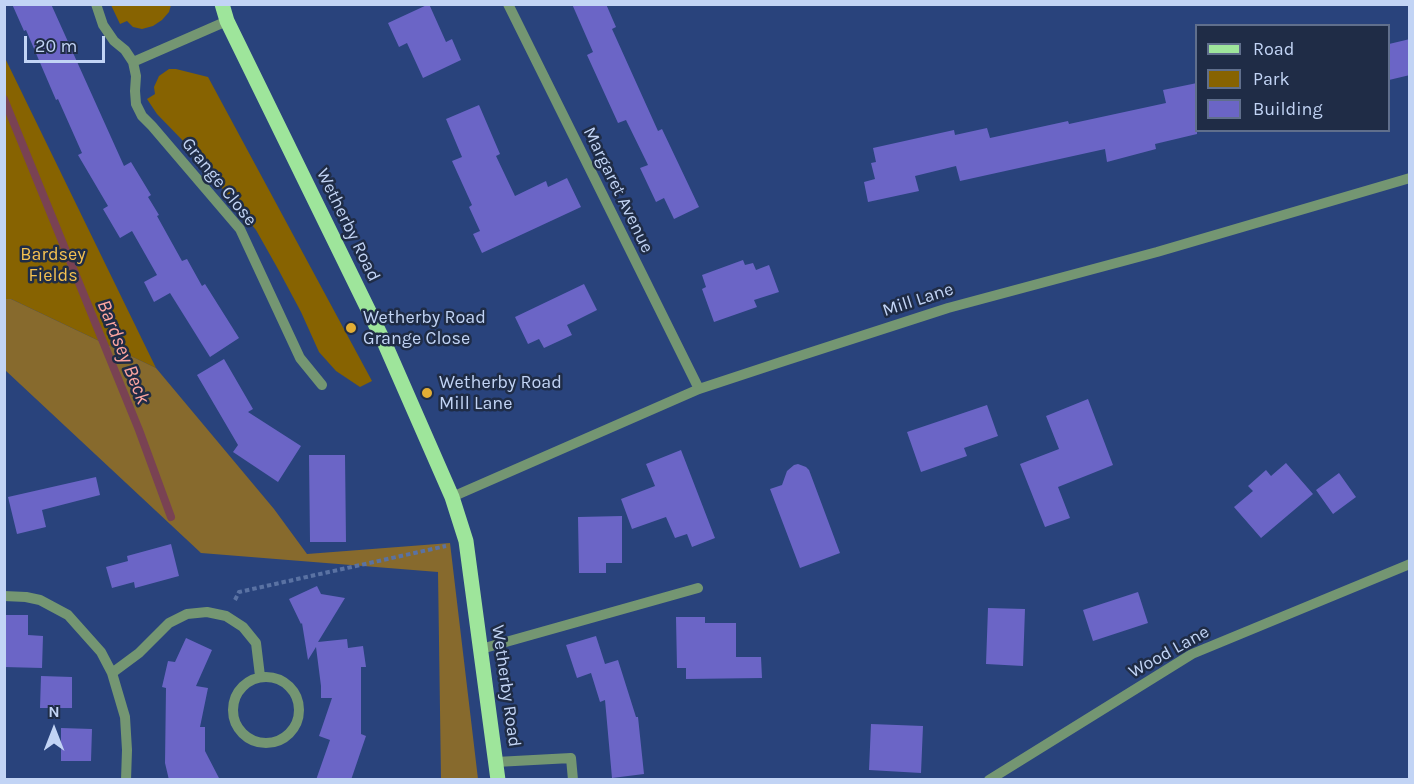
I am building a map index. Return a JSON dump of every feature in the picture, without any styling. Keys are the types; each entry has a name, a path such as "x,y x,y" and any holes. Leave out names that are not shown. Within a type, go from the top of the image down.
{"main road":[{"name":"Wetherby Road","path":"222,4 228,21 385,344 452,497 466,541 498,780"}],"street":[{"path":"96,4 103,24 114,41 125,50 133,62 228,21"},
{"name":"Margaret Avenue","path":"508,4 699,389"},
{"name":"Grange Close","path":"133,62 136,76 136,104 142,116 240,229 300,358 322,385"},
{"name":"Mill Lane","path":"452,497 699,389 948,308 1157,252 1410,178"},
{"name":"Wood Lane","path":"989,780 1192,654 1410,564"},
{"path":"481,649 698,588"},
{"path":"4,596 40,600 68,615 101,652 112,673 125,717 126,780"},
{"path":"112,673 139,653 169,623 187,614 207,612 226,616 243,627 256,643 260,676"},
{"path":"260,676 281,680 294,691 300,708 293,730 284,738 267,743 250,740 242,734 237,728 232,711 236,694 247,681 260,676"},
{"path":"496,762 571,758 573,780"}],"path":[{"path":"226,616 239,592 466,541"}],"green space":[{"path":"111,4 171,5 169,12 162,20 142,29 133,27 127,21 120,24"},
{"name":"Bardsey Fields","path":"4,56 156,368 11,299 5,299"},
{"path":"169,69 208,77 372,381 360,387 336,371 319,352 301,312 256,230 187,145 157,114 147,99 155,94 154,87 159,76"}],"shaded area":[{"path":"4,299 11,299 156,368 274,509 307,554 450,543 478,779 441,779 438,572 201,553 5,370"}],"building":[{"path":"12,4 51,4 124,166 131,162 151,195 148,197 182,261 187,259 202,286 205,284 239,338 210,357 170,293 154,302 144,282 157,275 132,231 120,238 103,209 108,206 78,155 82,153"},
{"path":"429,4 446,42 452,39 461,60 423,78 407,43 399,47 388,23"},
{"path":"572,4 606,4 616,27 612,29 658,131 662,129 699,207 674,219 664,198 656,202 640,168 648,165 626,120 618,123 587,55 593,52"},
{"path":"1410,39 1410,75 1390,80 1390,44"},
{"path":"1195,83 1195,132 1197,134 1155,144 1156,149 1107,162 1105,149 960,181 956,166 915,176 919,191 868,202 864,182 875,179 871,163 876,162 873,148 954,130 955,135 987,128 990,138 1068,121 1069,124 1166,103 1163,90"},
{"path":"479,105 500,154 496,156 515,196 546,181 548,187 567,178 581,207 482,253 473,234 480,231 469,207 472,205 452,161 462,157 446,119"},
{"path":"743,260 745,265 753,263 756,270 769,265 779,292 754,300 757,307 714,322 702,289 706,287 702,275"},
{"path":"584,284 597,310 567,325 572,335 544,348 539,339 528,344 515,317"},
{"path":"224,359 253,409 248,412 301,446 278,482 233,452 238,445 197,375"},
{"path":"1088,399 1113,465 1058,487 1070,518 1045,527 1020,464 1059,449 1046,416"},
{"path":"987,405 998,436 964,448 967,456 921,472 907,432"},
{"path":"681,450 715,538 692,547 687,534 675,538 666,517 632,529 621,499 655,486 646,464"},
{"path":"309,455 345,455 346,542 310,542"},
{"path":"1286,463 1313,494 1261,538 1234,507 1253,491 1248,486 1266,470 1271,476"},
{"path":"798,464 809,470 840,553 800,568 770,489 782,485 787,471"},
{"path":"1339,473 1356,497 1333,514 1316,490"},
{"path":"96,477 100,495 42,510 46,527 17,534 8,497"},
{"path":"622,516 622,563 606,563 606,573 579,573 578,517"},
{"path":"171,544 179,576 135,588 134,582 112,588 106,567 128,561 127,556"},
{"path":"317,586 321,594 345,598 318,642 347,639 348,648 363,646 366,667 361,667 361,734 366,736 351,780 316,780 330,740 319,736 332,698 321,698 316,647 308,660 302,623 289,599"},
{"path":"1138,592 1148,623 1093,641 1083,610"},
{"path":"988,608 1025,609 1023,666 986,664"},
{"path":"4,615 28,615 28,635 43,636 42,668 4,667"},
{"path":"676,617 705,617 705,623 736,623 736,657 761,657 762,678 686,679 686,668 677,668"},
{"path":"596,636 605,664 618,660 636,717 638,717 644,774 612,778 605,700 600,702 591,673 577,678 566,645"},
{"path":"186,638 212,650 196,686 208,688 200,727 205,727 205,751 220,780 169,780 165,763 166,688 162,687 168,661 175,662"},
{"path":"41,676 72,677 72,708 40,708"},
{"path":"871,724 923,726 921,773 869,770"},
{"path":"61,728 92,729 91,761 61,761"}],"waterway":[{"name":"Bardsey Beck","path":"4,99 139,430 171,517"}],"place":[{"name":"Wetherby Road Grange Close","path":"351,328"},
{"name":"Wetherby Road Mill Lane","path":"427,393"}]}
